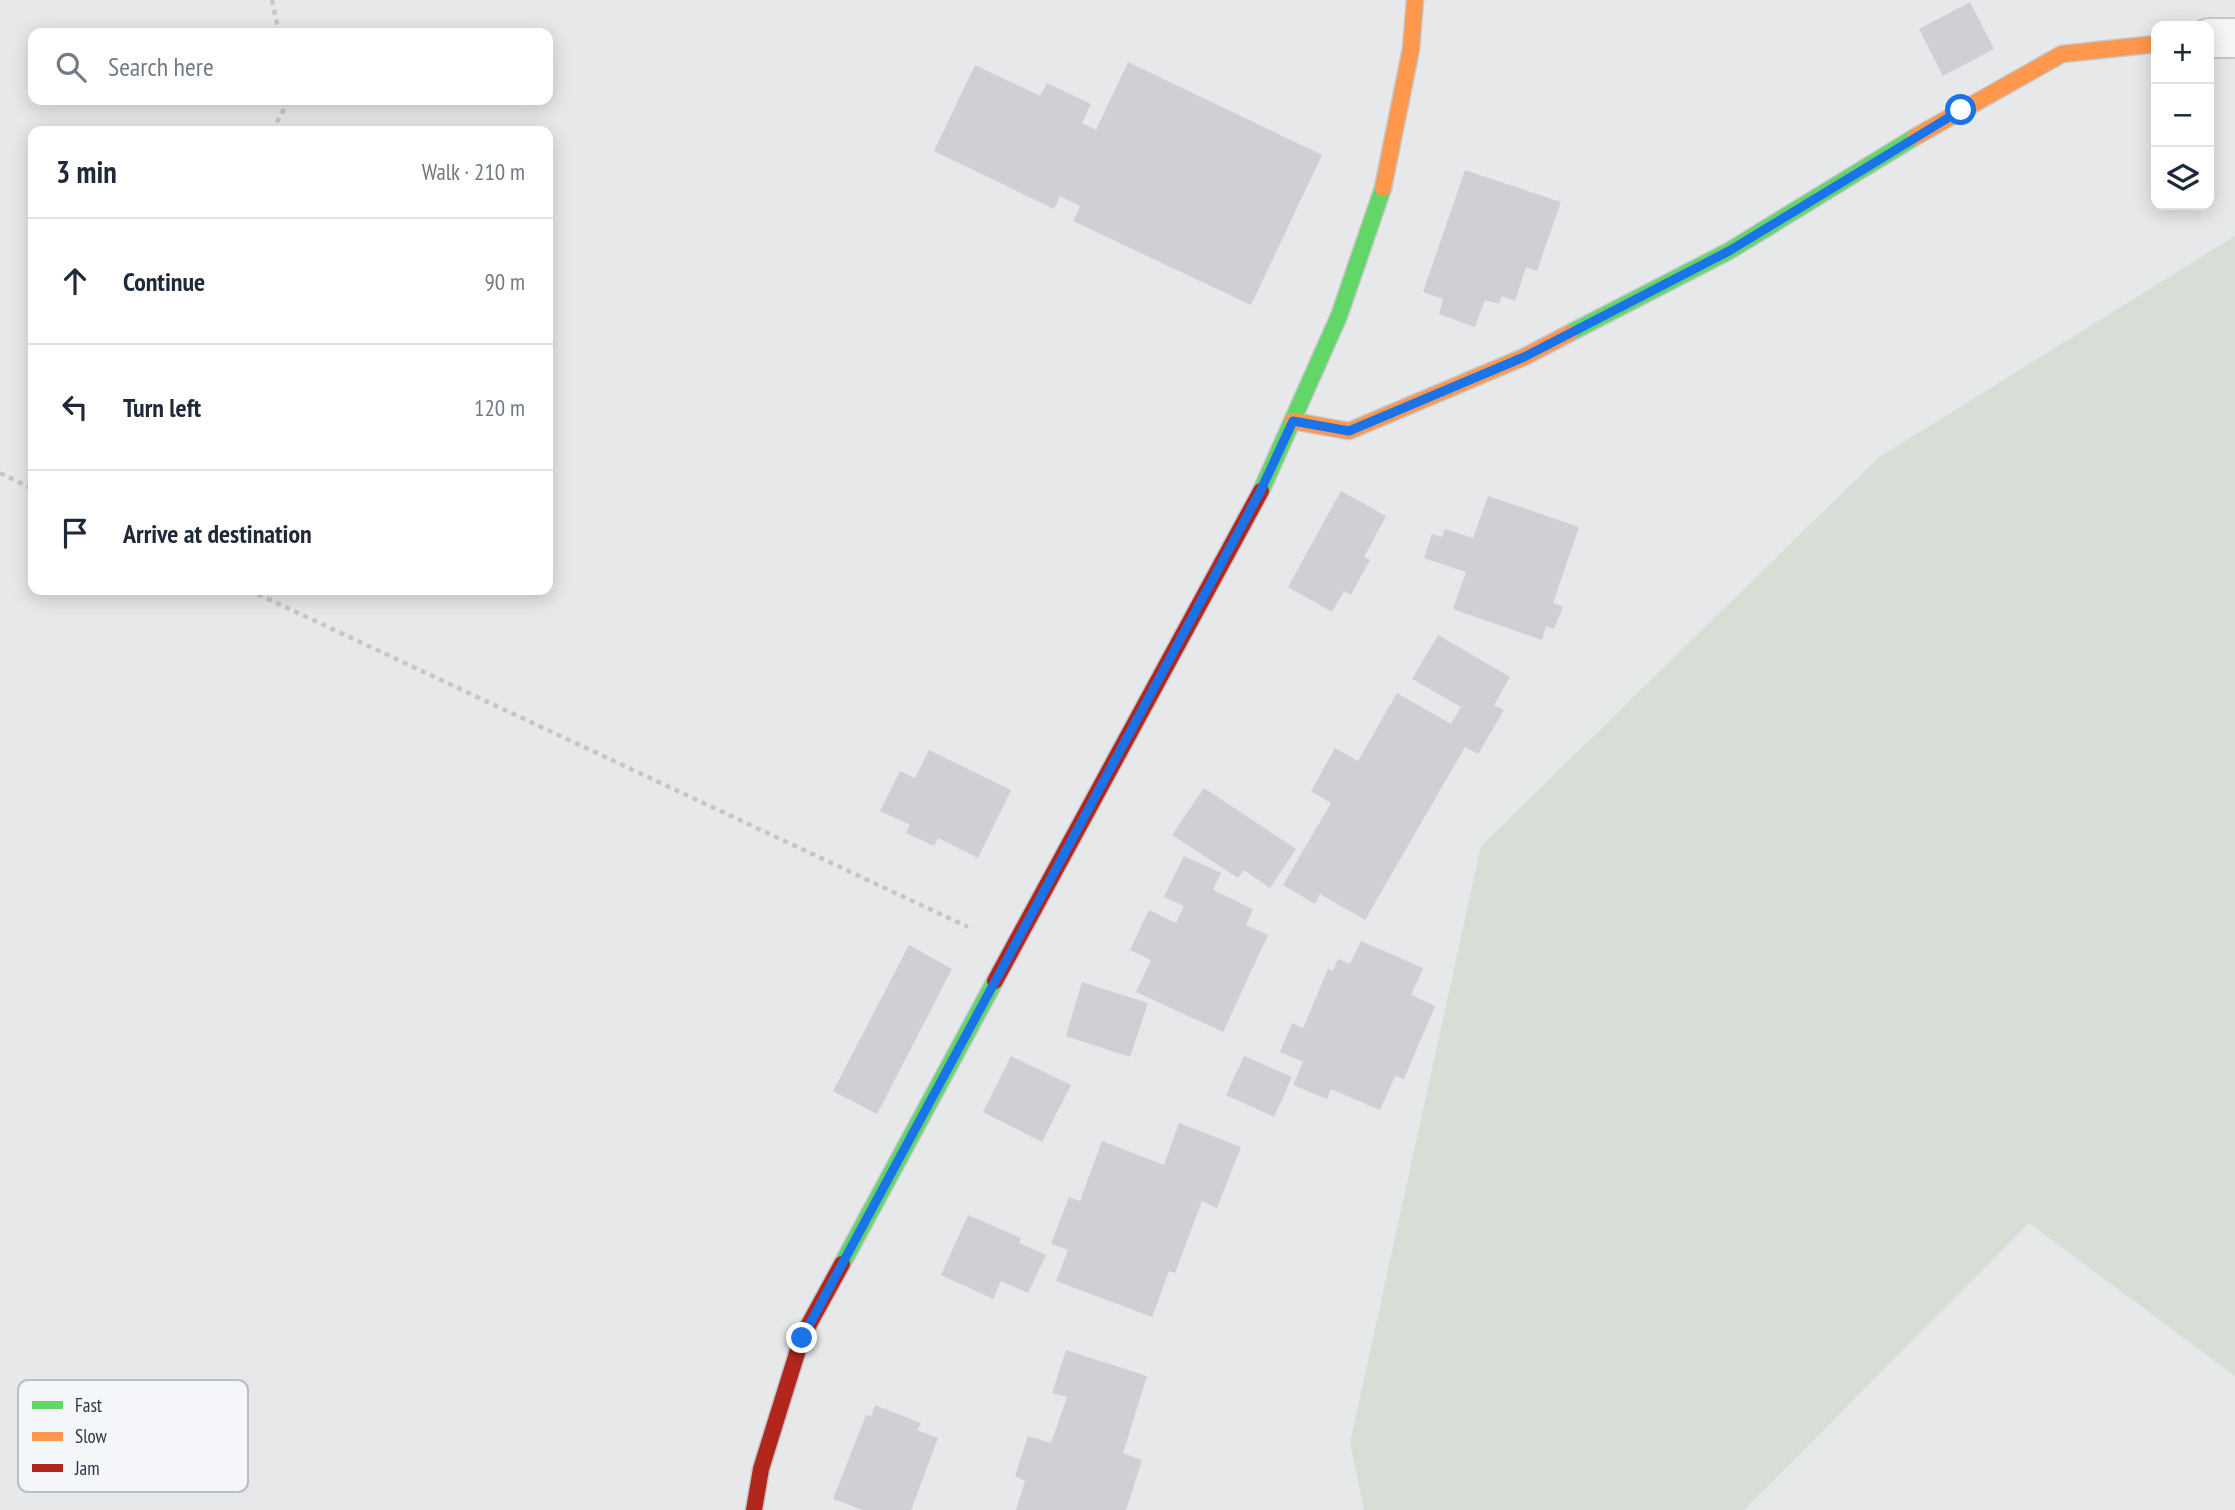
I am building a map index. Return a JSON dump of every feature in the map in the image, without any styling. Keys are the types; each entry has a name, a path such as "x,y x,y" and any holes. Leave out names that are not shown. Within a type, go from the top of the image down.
{"street":[{"path":"754,1510 761,1469 802,1338 1260,492 1339,316 1382,191 1411,49 1415,0"},
{"path":"2214,38 2235,38"},
{"path":"1293,421 1349,431 1524,357 1729,251 1888,153 2063,54 2151,45"}],"path":[{"path":"272,0 278,28"},
{"path":"275,126 286,105"},
{"path":"0,473 28,487"},
{"path":"260,595 1014,948"}],"shaded area":[{"path":"2235,236 2235,1376 2029,1223 1744,1510 1364,1510 1350,1443 1481,846 1878,458"}],"building":[{"path":"1970,2 1994,49 1943,76 1919,29"},
{"path":"1128,62 1322,155 1251,305 1073,221 1080,206 1060,196 1054,209 934,151 975,65 1040,96 1047,83 1091,104 1082,123 1096,130"},
{"path":"1465,170 1561,202 1537,271 1526,267 1515,301 1502,296 1499,304 1485,300 1475,327 1439,314 1443,299 1423,292"},
{"path":"1341,491 1386,516 1364,557 1370,560 1351,595 1344,591 1332,612 1288,587"},
{"path":"1488,496 1579,527 1553,603 1563,607 1554,629 1546,626 1542,640 1453,609 1466,572 1424,558 1432,534 1442,537 1445,529 1473,538"},
{"path":"1438,635 1510,677 1494,705 1504,710 1478,754 1465,747 1365,920 1320,894 1315,904 1283,885 1331,803 1311,791 1335,748 1358,761 1397,693 1451,724 1461,707 1412,679"},
{"path":"929,750 1011,790 978,858 938,838 934,846 906,833 910,825 880,811 900,771 915,778"},
{"path":"1204,788 1296,849 1270,888 1244,870 1238,878 1172,835"},
{"path":"1184,856 1221,873 1213,890 1253,909 1246,925 1268,935 1223,1032 1136,992 1151,960 1130,950 1149,910 1176,923 1184,906 1164,897"},
{"path":"1361,941 1423,968 1411,995 1435,1006 1404,1079 1395,1076 1380,1110 1331,1089 1327,1099 1293,1085 1303,1062 1280,1052 1292,1023 1303,1028 1328,969 1333,971 1338,959 1350,964"},
{"path":"909,945 952,969 877,1114 833,1091"},
{"path":"1082,982 1148,1003 1130,1057 1066,1036"},
{"path":"1011,1056 1071,1085 1042,1142 983,1112"},
{"path":"1244,1056 1292,1077 1274,1117 1226,1095"},
{"path":"1179,1123 1241,1147 1217,1208 1202,1201 1175,1273 1169,1271 1152,1317 1056,1281 1068,1250 1051,1244 1069,1197 1080,1201 1102,1141 1164,1165"},
{"path":"968,1215 1021,1238 1019,1243 1046,1255 1028,1293 1001,1281 993,1299 941,1275"},
{"path":"1066,1350 1147,1376 1123,1453 1142,1460 1126,1510 1016,1510 1025,1481 1015,1476 1028,1436 1051,1443 1067,1397 1052,1393"},
{"path":"875,1405 921,1423 917,1430 938,1438 911,1510 863,1510 833,1499 866,1415 871,1416"}],"traffic: fast":[{"path":"1570,333 1729,251 1915,137"},
{"path":"1261,491 1339,316 1383,188"},
{"path":"842,1264 995,981"}],"traffic: slow":[{"path":"1383,188 1411,49 1415,0"},
{"path":"1915,137 2062,54 2151,45"},
{"path":"1293,421 1349,431 1524,357 1570,333"}],"traffic: jam":[{"path":"995,981 1261,491"},
{"path":"754,1510 761,1469 802,1337 842,1264"}],"route":[{"path":"802,1338 1260,492 1293,421 1349,431 1524,357 1729,251 1961,110"}]}
